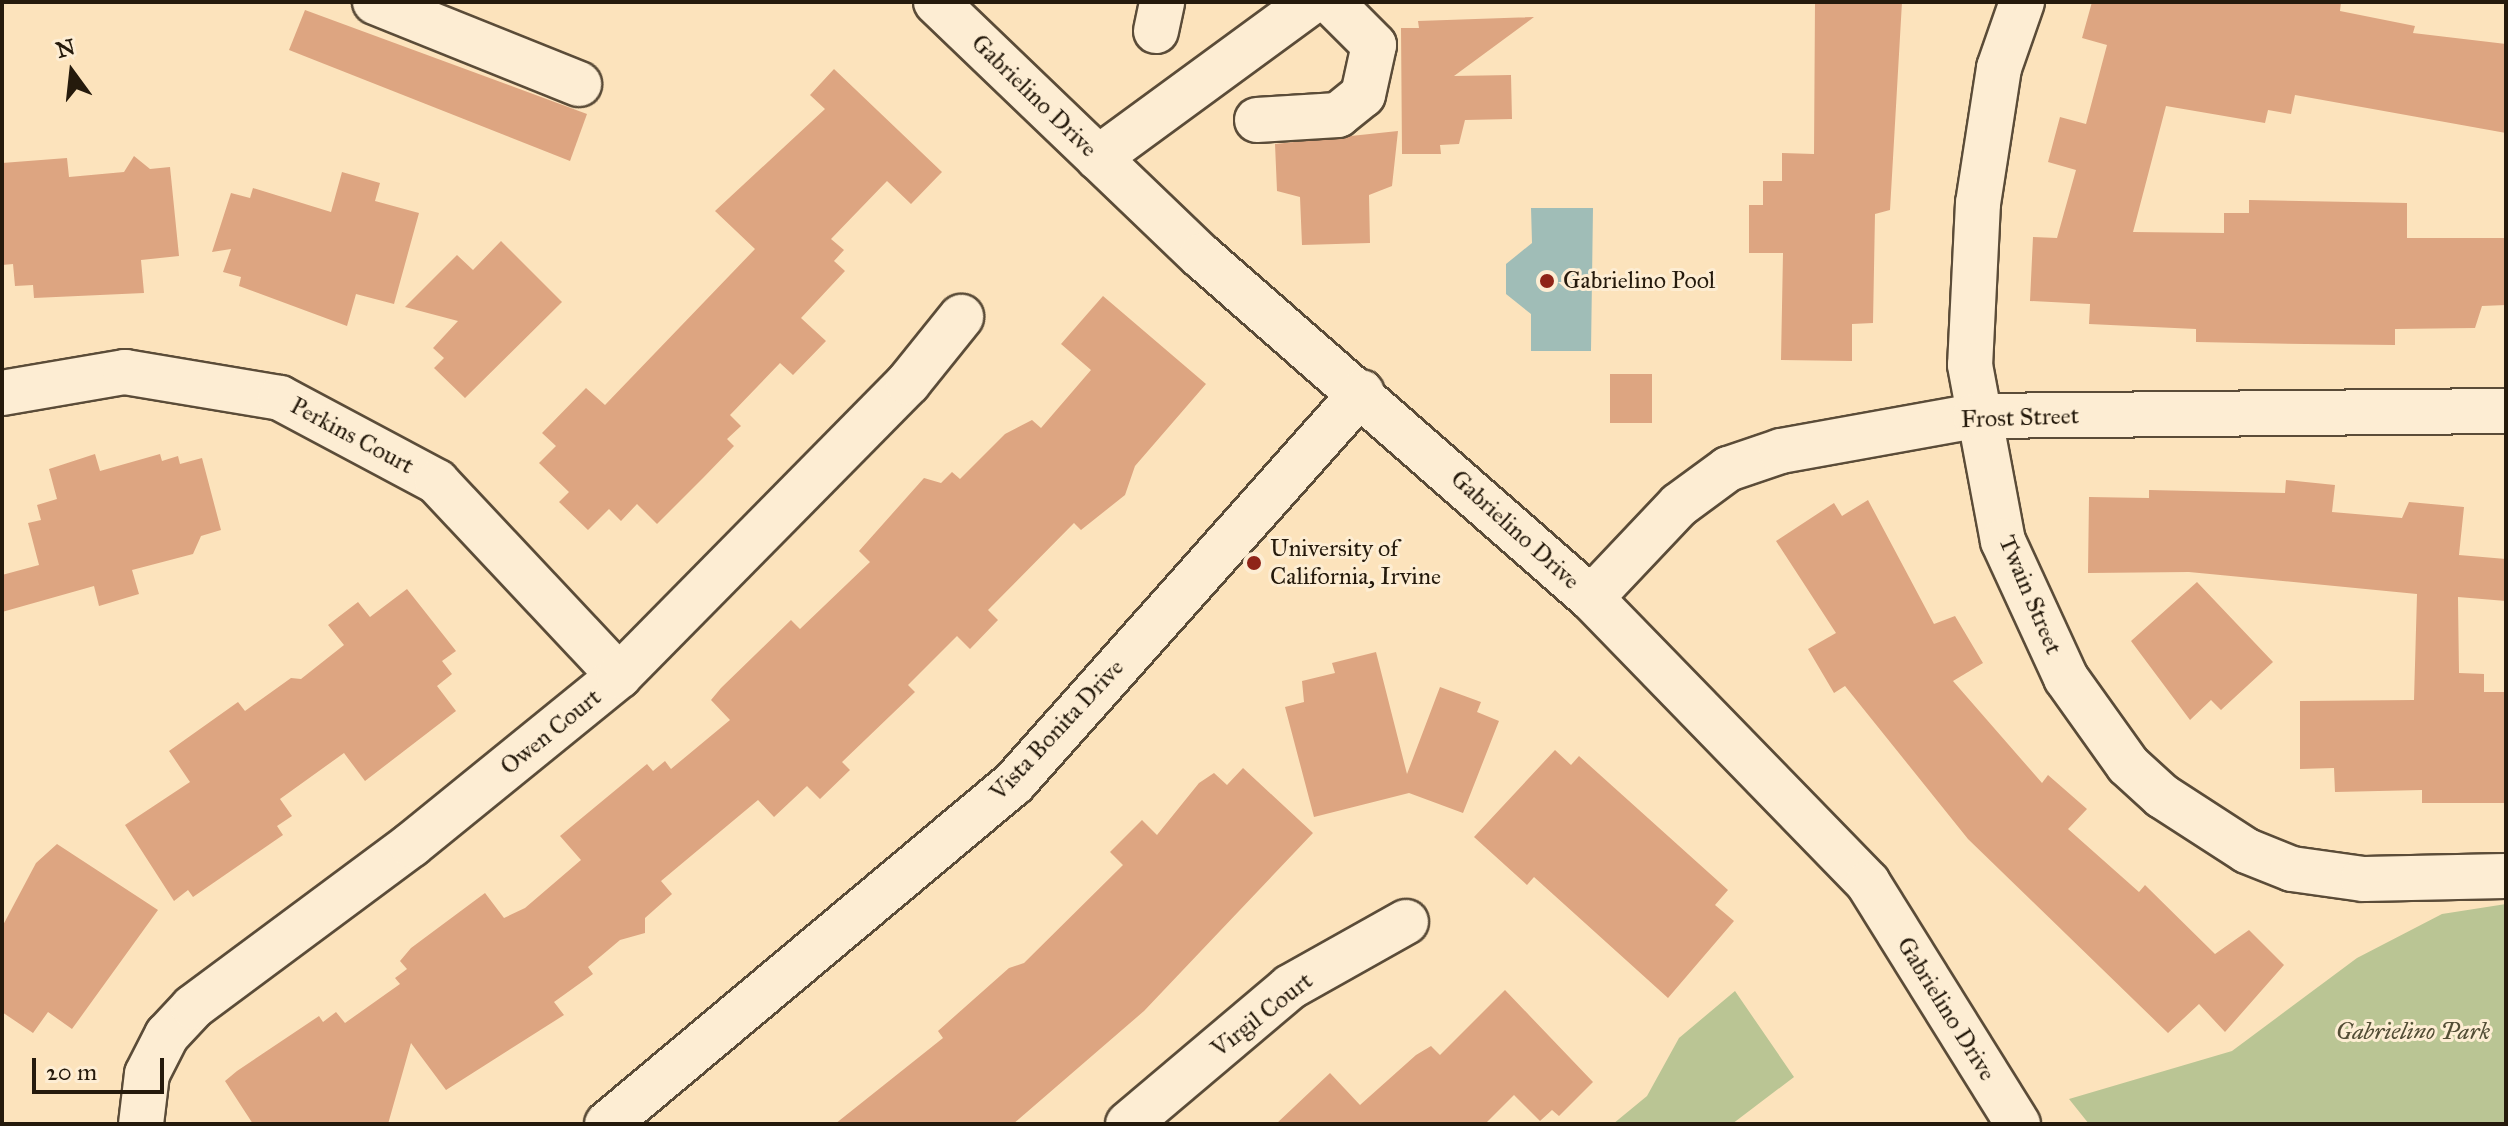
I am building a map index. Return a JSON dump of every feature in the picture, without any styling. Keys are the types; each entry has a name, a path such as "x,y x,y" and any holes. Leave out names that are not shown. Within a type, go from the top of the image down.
{"street":[{"path":"375,2 418,10 579,84"},
{"name":"Gabrielino Drive","path":"936,2 1098,158 1591,598 1868,883 2018,1124"},
{"path":"1098,158 1311,2"},
{"path":"1257,120 1338,115 1363,95 1374,45 1331,2"},
{"name":"Twain Street","path":"2022,2 1999,68 1978,203 1970,365 1975,416 2003,541 2032,611 2098,729 2162,796 2247,851 2292,869 2363,879 2506,876"},
{"name":"Owen Court","path":"141,1124 147,1074 167,1035 193,1007 411,845 619,676 908,383 961,317"},
{"name":"Perkins Court","path":"2,393 125,372 280,398 437,482 619,676"},
{"name":"Vista Bonita Drive","path":"607,1124 1014,783 1362,392"},
{"name":"Frost Street","path":"1591,598 1679,505 1728,469 1781,451 1975,416 2506,411"},
{"name":"Virgil Court","path":"1128,1124 1290,987 1406,922"}],"green space":[{"name":"Gabrielino Park","path":"2506,904 2506,1124 2089,1124 2069,1099 2232,1051 2357,958 2442,914"},
{"path":"1735,991 1794,1077 1732,1124 1613,1124 1647,1096 1679,1038"}],"water":[{"name":"Gabrielino Pool","path":"1531,208 1593,208 1591,351 1531,351 1531,314 1506,294 1506,264 1532,243"}],"building":[{"path":"1815,2 1902,2 1890,210 1875,214 1873,323 1852,324 1852,361 1781,360 1783,253 1749,253 1749,205 1763,205 1763,181 1782,181 1782,153 1814,154"},
{"path":"2092,2 2341,2 2340,11 2415,26 2413,33 2506,44 2506,133 2295,95 2291,114 2268,110 2265,123 2166,106 2133,232 2224,233 2224,213 2249,213 2249,200 2407,203 2407,238 2506,238 2506,305 2482,306 2475,328 2395,329 2395,345 2196,342 2196,329 2089,324 2090,304 2030,301 2033,237 2057,238 2076,170 2048,162 2060,117 2086,124 2107,45 2082,38"},
{"path":"305,10 587,114 570,161 289,50"},
{"path":"1534,17 1454,76 1511,75 1512,119 1465,120 1459,144 1440,145 1441,154 1402,154 1401,28 1419,28 1418,21"},
{"path":"834,69 942,172 911,204 887,181 831,239 844,250 834,261 845,271 801,318 826,341 793,375 780,363 730,415 741,426 727,439 734,446 703,478 657,524 637,504 621,521 609,509 588,530 559,502 569,492 539,463 556,446 542,433 586,388 605,405 755,249 715,211 825,109 810,95"},
{"path":"1398,131 1392,186 1369,195 1370,243 1302,245 1300,197 1277,191 1275,144"},
{"path":"134,156 150,169 170,167 179,256 141,260 144,293 34,298 33,285 15,286 13,264 2,265 2,163 67,158 69,177 124,172"},
{"path":"342,172 380,183 375,201 419,213 394,304 356,294 347,326 239,286 241,277 223,272 231,249 212,252 231,193 250,198 253,188 331,212"},
{"path":"501,241 562,302 465,398 434,368 444,358 433,348 458,321 405,307 457,255 473,270"},
{"path":"1103,296 1206,384 1135,466 1125,495 1081,530 1074,523 988,610 998,620 970,649 957,636 908,685 915,692 842,762 850,770 820,799 807,786 774,817 758,800 661,881 672,894 645,918 645,933 620,940 588,967 593,974 554,1002 564,1015 446,1090 411,1043 388,1124 253,1124 225,1081 319,1016 323,1022 336,1012 345,1023 400,984 395,978 407,969 400,961 411,948 485,893 504,918 525,908 581,860 560,836 647,764 653,771 665,761 671,769 730,720 711,700 791,620 800,629 870,562 859,551 924,478 941,483 952,472 960,479 1005,434 1032,420 1041,428 1091,370 1061,344"},
{"path":"1610,374 1652,374 1652,423 1610,423"},
{"path":"95,454 100,471 160,454 162,461 178,456 180,464 202,458 221,530 201,536 193,554 132,570 139,594 99,606 94,586 2,612 2,575 39,565 28,523 41,520 37,505 57,499 49,469"},
{"path":"2286,480 2335,485 2332,512 2402,518 2409,502 2464,507 2459,555 2506,559 2506,601 2458,597 2459,673 2484,674 2484,692 2506,692 2506,803 2422,803 2422,790 2335,792 2334,768 2300,769 2300,701 2414,700 2417,594 2189,572 2088,573 2089,497 2149,498 2149,490 2285,493"},
{"path":"1868,500 1934,624 1955,616 1983,663 1953,681 2042,783 2048,775 2087,809 2068,829 2139,892 2145,885 2215,954 2249,930 2284,965 2225,1032 2199,1004 2168,1033 1968,839 1845,686 1834,693 1808,649 1836,633 1776,541 1834,503 1842,516"},
{"path":"2197,582 2273,662 2221,710 2211,700 2190,720 2131,641"},
{"path":"407,589 456,651 442,661 452,674 437,686 456,711 365,781 344,753 280,799 292,816 277,826 283,835 193,897 188,890 174,901 125,825 190,782 169,751 238,702 245,711 291,678 301,679 344,645 328,625 358,602 370,617"},
{"path":"1376,652 1407,774 1440,687 1481,702 1477,712 1499,721 1463,813 1409,793 1314,817 1285,707 1304,702 1302,681 1335,673 1332,663"},
{"path":"1555,750 1571,765 1579,756 1728,890 1715,905 1734,921 1668,998 1534,877 1527,885 1474,837"},
{"path":"1243,768 1313,833 1144,1011 1013,1124 835,1124 943,1038 938,1031 1009,968 1024,963 1123,865 1110,852 1142,820 1157,835 1199,783 1214,773 1227,785"},
{"path":"57,844 158,910 72,1029 48,1012 33,1033 2,1012 2,927 36,863"},
{"path":"1505,990 1593,1082 1559,1116 1552,1110 1540,1121 1514,1095 1485,1124 1276,1124 1330,1073 1360,1105 1416,1055 1431,1046 1440,1055"}],"place":[{"name":"Gabrielino Pool","path":"1547,281"},
{"name":"University of California, Irvine","path":"1254,563"}]}
